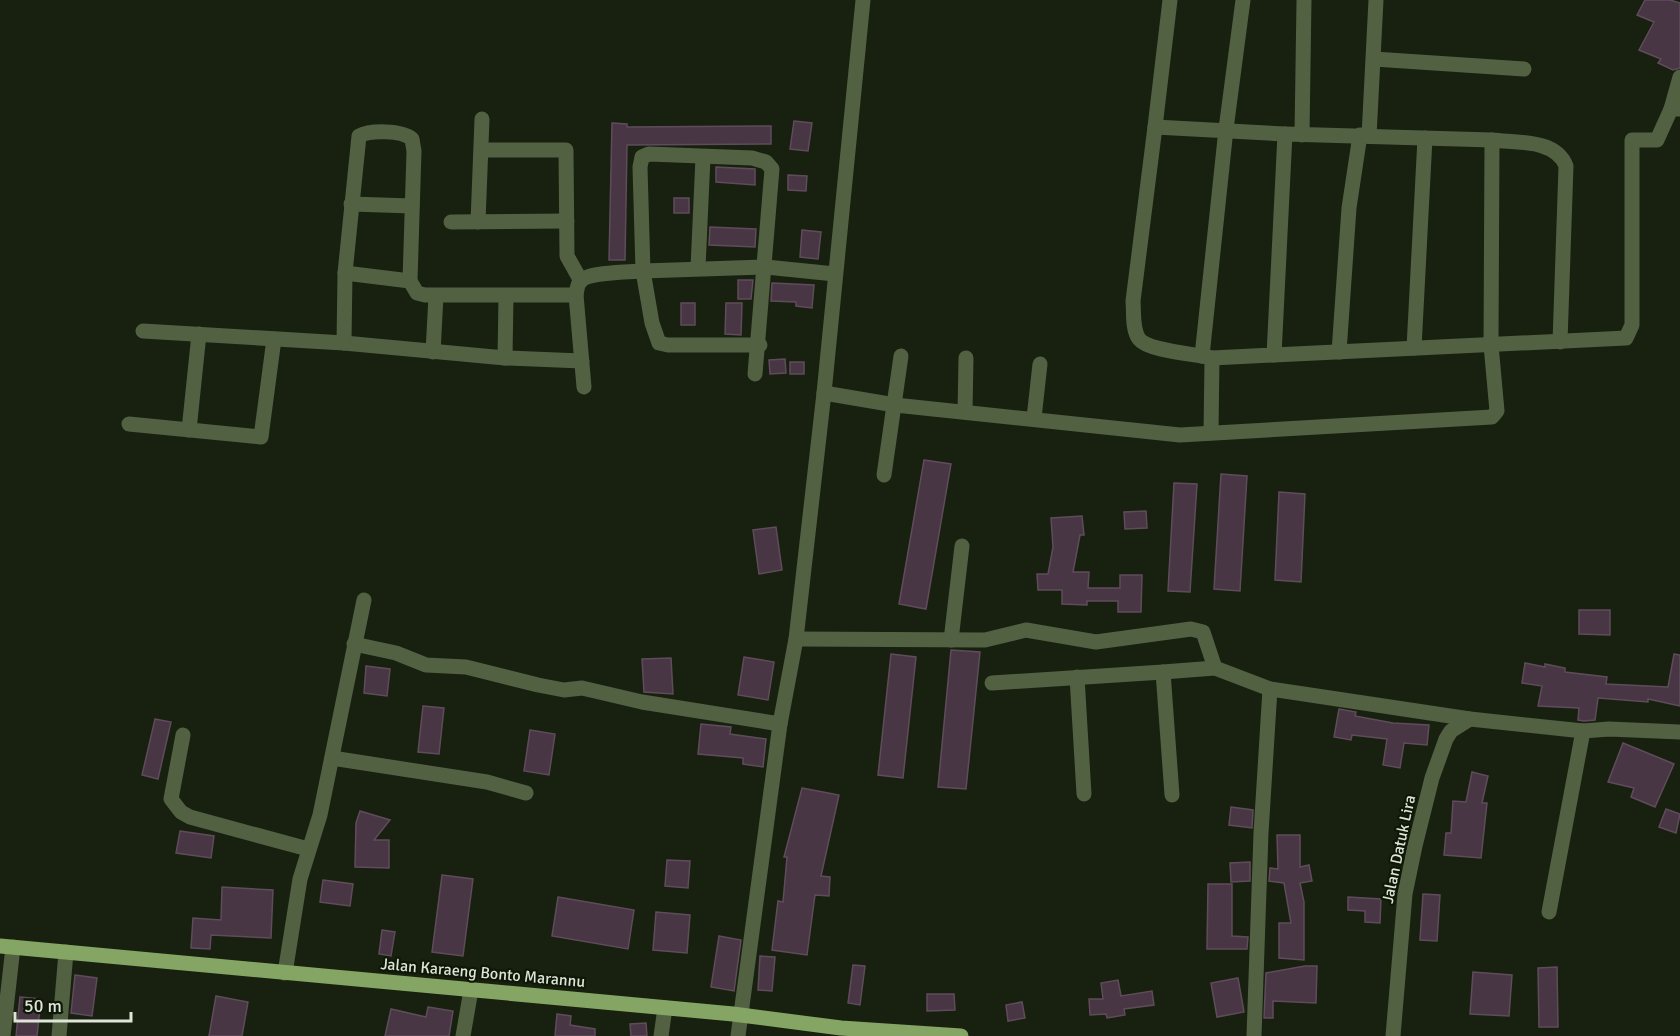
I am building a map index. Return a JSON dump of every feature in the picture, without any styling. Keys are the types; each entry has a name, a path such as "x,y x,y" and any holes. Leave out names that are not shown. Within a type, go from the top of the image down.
{"main road":[{"name":"Jalan Karaeng Bonto Marannu","path":"7,946 740,1015 830,1027 961,1036"}],"street":[{"path":"738,1036 780,724 796,639 824,393 863,0"},
{"path":"1170,0 1133,301 1135,329 1139,339 1152,347 1207,357 1621,340 1632,330 1632,140 1657,140 1676,109 1680,77"},
{"path":"1211,433 1207,357 1226,129 1243,0"},
{"path":"1302,135 1304,0"},
{"path":"1339,352 1349,208 1364,136 1374,59 1376,0"},
{"path":"1374,59 1524,69"},
{"path":"478,222 482,119"},
{"path":"1155,127 1226,129 1302,135 1492,140 1552,148 1562,155 1566,166 1560,342"},
{"path":"344,343 345,273 356,142 359,136 366,132 406,135 412,139 414,151 410,281 417,293 436,296 506,296 578,288 591,276 698,268 766,267 835,274"},
{"path":"1274,355 1285,134"},
{"path":"1414,348 1425,138"},
{"path":"824,393 894,405 1034,418 1160,434 1492,417 1497,411 1491,345 1492,140"},
{"path":"482,150 566,150 567,256 578,288 584,387"},
{"path":"755,374 759,345 766,267 772,169 770,164 752,158 654,154 642,157 640,167 642,271 652,323 659,343 668,345 759,345"},
{"path":"698,268 703,157"},
{"path":"351,204 412,206"},
{"path":"451,222 567,222"},
{"path":"345,273 410,281"},
{"path":"434,352 436,296"},
{"path":"505,358 506,296"},
{"path":"143,331 344,343 505,358 582,362"},
{"path":"189,430 198,334"},
{"path":"129,424 261,437 274,339"},
{"path":"884,475 901,356"},
{"path":"965,412 966,358"},
{"path":"1034,418 1040,364"},
{"path":"951,640 962,546"},
{"path":"285,973 300,879 320,815 364,600"},
{"path":"796,639 992,639 1026,630 1096,642 1191,629 1203,632 1215,668"},
{"path":"354,644 396,652 426,665 466,666 564,690 582,688 642,702 780,724"},
{"path":"992,683 1215,668 1270,689 1470,719 1583,731 1609,729 1680,732"},
{"path":"1163,672 1172,795"},
{"path":"1077,677 1084,794"},
{"path":"1254,1036 1262,813 1270,689"},
{"name":"Jalan Datuk Lira","path":"1393,1036 1405,894 1415,846 1432,777 1446,739 1451,731 1470,719"},
{"path":"1549,912 1583,731"},
{"path":"183,735 171,799 181,812 190,817 308,849"},
{"path":"332,758 487,782 526,793"},
{"path":"3,1036 7,946"},
{"path":"59,1036 66,952"},
{"path":"463,1036 471,990"},
{"path":"661,1036 665,1008"}],"building":[{"path":"1645,0 1670,0 1680,3 1680,68 1673,70 1658,63 1661,59 1639,50 1654,22 1637,15"},
{"path":"794,121 812,123 808,151 790,149"},
{"path":"612,123 627,124 627,127 771,126 771,144 627,145 625,260 609,260"},
{"path":"716,167 755,169 755,185 716,182"},
{"path":"788,175 807,176 806,191 788,190"},
{"path":"674,198 689,198 689,213 674,213"},
{"path":"710,227 756,229 755,247 709,245"},
{"path":"802,230 821,232 818,259 800,257"},
{"path":"738,280 753,280 751,299 738,299"},
{"path":"772,283 814,285 812,308 796,306 796,302 771,301"},
{"path":"681,303 695,303 695,325 681,325"},
{"path":"726,303 742,303 741,335 725,334"},
{"path":"785,359 786,373 770,374 769,360"},
{"path":"790,362 804,362 804,374 790,374"},
{"path":"924,460 951,464 926,609 899,604"},
{"path":"1221,474 1247,476 1240,591 1214,589"},
{"path":"1174,483 1197,484 1190,592 1168,591"},
{"path":"1279,492 1305,494 1301,582 1275,580"},
{"path":"1146,511 1147,528 1125,529 1124,512"},
{"path":"1082,516 1084,535 1080,535 1073,572 1089,572 1088,588 1120,588 1120,575 1142,575 1141,612 1118,612 1118,601 1087,601 1087,605 1062,604 1062,590 1038,590 1037,574 1048,574 1053,547 1051,518"},
{"path":"776,527 782,570 759,574 753,530"},
{"path":"1579,610 1610,610 1610,635 1579,634"},
{"path":"951,650 980,652 966,789 938,787"},
{"path":"891,654 916,657 903,778 878,775"},
{"path":"1674,654 1680,655 1680,706 1648,699 1648,702 1598,698 1595,720 1584,721 1578,720 1579,708 1538,706 1542,686 1522,683 1525,663 1545,667 1545,664 1565,668 1565,672 1607,677 1606,684 1668,687"},
{"path":"744,657 774,662 768,700 738,695"},
{"path":"671,658 673,694 644,692 642,659"},
{"path":"366,666 390,669 387,696 364,693"},
{"path":"423,706 444,708 439,754 418,752"},
{"path":"1339,709 1356,712 1355,716 1393,723 1429,725 1427,745 1404,743 1400,768 1383,765 1387,739 1352,735 1351,740 1334,737"},
{"path":"155,719 171,722 158,779 142,775"},
{"path":"701,724 731,727 730,734 766,739 763,767 743,764 743,758 698,754"},
{"path":"530,730 555,734 549,775 524,771"},
{"path":"1623,743 1674,764 1655,807 1631,797 1634,788 1608,782"},
{"path":"1472,772 1488,776 1482,803 1487,803 1481,858 1444,855 1446,833 1451,833 1453,801 1466,802"},
{"path":"802,788 839,795 821,876 830,877 829,896 815,895 807,955 772,950 778,901 783,902 787,857 784,857"},
{"path":"1231,807 1253,810 1252,828 1229,825"},
{"path":"1666,809 1680,814 1676,833 1659,827"},
{"path":"360,811 390,820 374,840 389,840 389,868 355,867 356,823"},
{"path":"180,831 214,836 211,858 176,853"},
{"path":"1277,835 1300,835 1300,867 1309,865 1312,881 1300,883 1304,902 1304,960 1279,958 1279,923 1291,923 1284,883 1269,881 1270,868 1278,869"},
{"path":"667,860 690,861 688,888 665,886"},
{"path":"1250,862 1250,881 1231,882 1230,863"},
{"path":"442,875 473,879 463,956 432,952"},
{"path":"323,880 353,884 350,906 320,902"},
{"path":"1208,884 1232,884 1232,936 1248,937 1247,949 1207,949"},
{"path":"222,887 273,890 271,938 211,935 210,949 191,948 193,918 221,920"},
{"path":"1423,894 1440,895 1437,941 1420,940"},
{"path":"558,897 634,910 628,949 552,936"},
{"path":"1348,897 1381,899 1380,923 1365,922 1365,911 1348,910"},
{"path":"656,912 690,915 687,953 653,950"},
{"path":"382,930 395,932 391,956 379,954"},
{"path":"719,936 741,940 734,991 711,987"},
{"path":"760,956 775,957 772,991 758,990"},
{"path":"853,965 865,966 860,1005 848,1003"},
{"path":"1317,966 1316,1003 1273,1001 1273,1018 1264,1018 1266,973"},
{"path":"1557,967 1558,1027 1539,1027 1538,968"},
{"path":"1473,972 1512,975 1509,1016 1470,1014"},
{"path":"75,975 97,978 92,1016 71,1013"},
{"path":"1238,978 1244,1012 1217,1017 1211,983"},
{"path":"1118,980 1121,996 1152,991 1154,1005 1124,1009 1125,1015 1107,1018 1106,1014 1090,1015 1089,999 1103,999 1101,983"},
{"path":"927,994 954,994 955,1010 927,1011"},
{"path":"216,996 248,1002 242,1036 209,1036"},
{"path":"20,997 41,999 37,1036 16,1036"},
{"path":"1022,1002 1025,1018 1008,1021 1006,1005"},
{"path":"428,1007 453,1011 449,1036 385,1036 391,1009 426,1017"},
{"path":"557,1014 571,1016 570,1025 595,1029 595,1036 555,1036"},
{"path":"646,1023 647,1036 631,1036 630,1024"}]}
